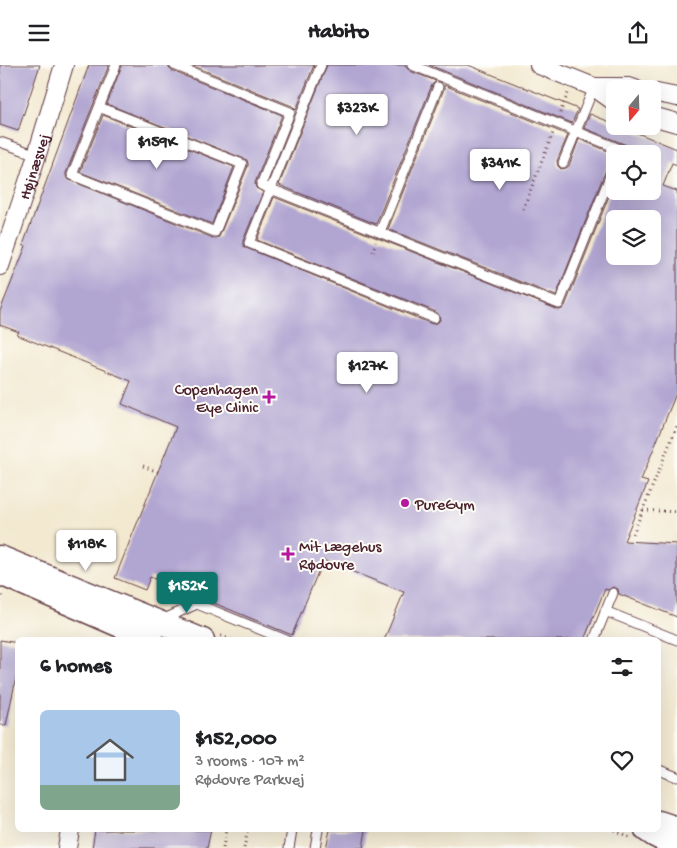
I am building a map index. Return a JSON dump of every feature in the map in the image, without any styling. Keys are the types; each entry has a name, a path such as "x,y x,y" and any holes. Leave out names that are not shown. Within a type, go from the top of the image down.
{"street":[{"name":"Højnæsvej","path":"0,266 37,155 64,65"},
{"path":"540,65 594,87 606,96"},
{"path":"594,87 606,87"},
{"path":"661,94 677,97"},
{"path":"661,119 677,123"},
{"path":"0,557 118,624"},
{"path":"0,573 118,624 153,634 178,637"},
{"path":"661,822 677,828"},
{"path":"67,848 70,832"},
{"path":"649,832 677,847"}],"lane":[{"path":"99,107 242,164 215,232 72,175 99,107 116,65"},
{"path":"174,65 290,112 261,185 559,304 606,186"},
{"path":"320,65 249,243 434,318"},
{"path":"412,65 606,145"},
{"path":"380,232 438,87"},
{"path":"563,163 594,87"},
{"path":"0,142 37,155"},
{"path":"595,637 613,593"},
{"path":"153,634 197,605 278,637"},
{"path":"605,611 677,640"},
{"path":"661,771 677,777"},
{"path":"289,848 292,832"},
{"path":"314,848 318,832"}],"path":[{"path":"557,121 564,104"},
{"path":"523,209 554,130"},
{"path":"633,534 677,426"},
{"path":"144,466 158,472"},
{"path":"643,510 677,512"},
{"path":"223,848 226,832"},
{"path":"244,848 248,832"}],"building":[{"path":"0,65 40,65 18,131 0,125"},
{"path":"89,65 109,65 66,173 67,179 213,238 219,237 248,166 247,160 107,104 122,65 168,65 172,71 282,115 255,183 256,188 263,192 243,241 244,247 432,324 440,320 436,312 257,240 274,197 559,310 565,306 607,200 661,200 661,145 626,145 584,128 590,114 606,120 606,135 642,135 677,149 677,165 672,163 663,186 677,191 677,391 641,480 648,482 624,541 677,544 677,617 619,594 618,589 613,587 608,590 605,589 585,637 385,637 404,592 323,560 292,635 150,577 145,590 115,578 176,427 122,404 131,381 17,335 19,332 0,325 0,311 26,246 23,245"},
{"path":"191,65 314,65 296,110 292,106"},
{"path":"327,65 406,65 410,71 436,81 432,85 376,224 279,185"},
{"path":"429,65 468,65 578,109 572,123"},
{"path":"444,85 568,135 557,161 561,169 569,166 579,139 606,150 606,170 556,296 388,229"},
{"path":"103,115 234,167 212,224 80,172"},
{"path":"0,640 15,642 15,683 6,725 0,725"},
{"path":"95,832 211,832 207,848 92,848"},
{"path":"330,832 366,832 363,848 326,848"}],"place":[{"name":"Copenhagen Eye Clinic","path":"269,397"},
{"name":"PureGym","path":"405,503"},
{"name":"Mit Lægehus Rødovre","path":"288,554"}]}
